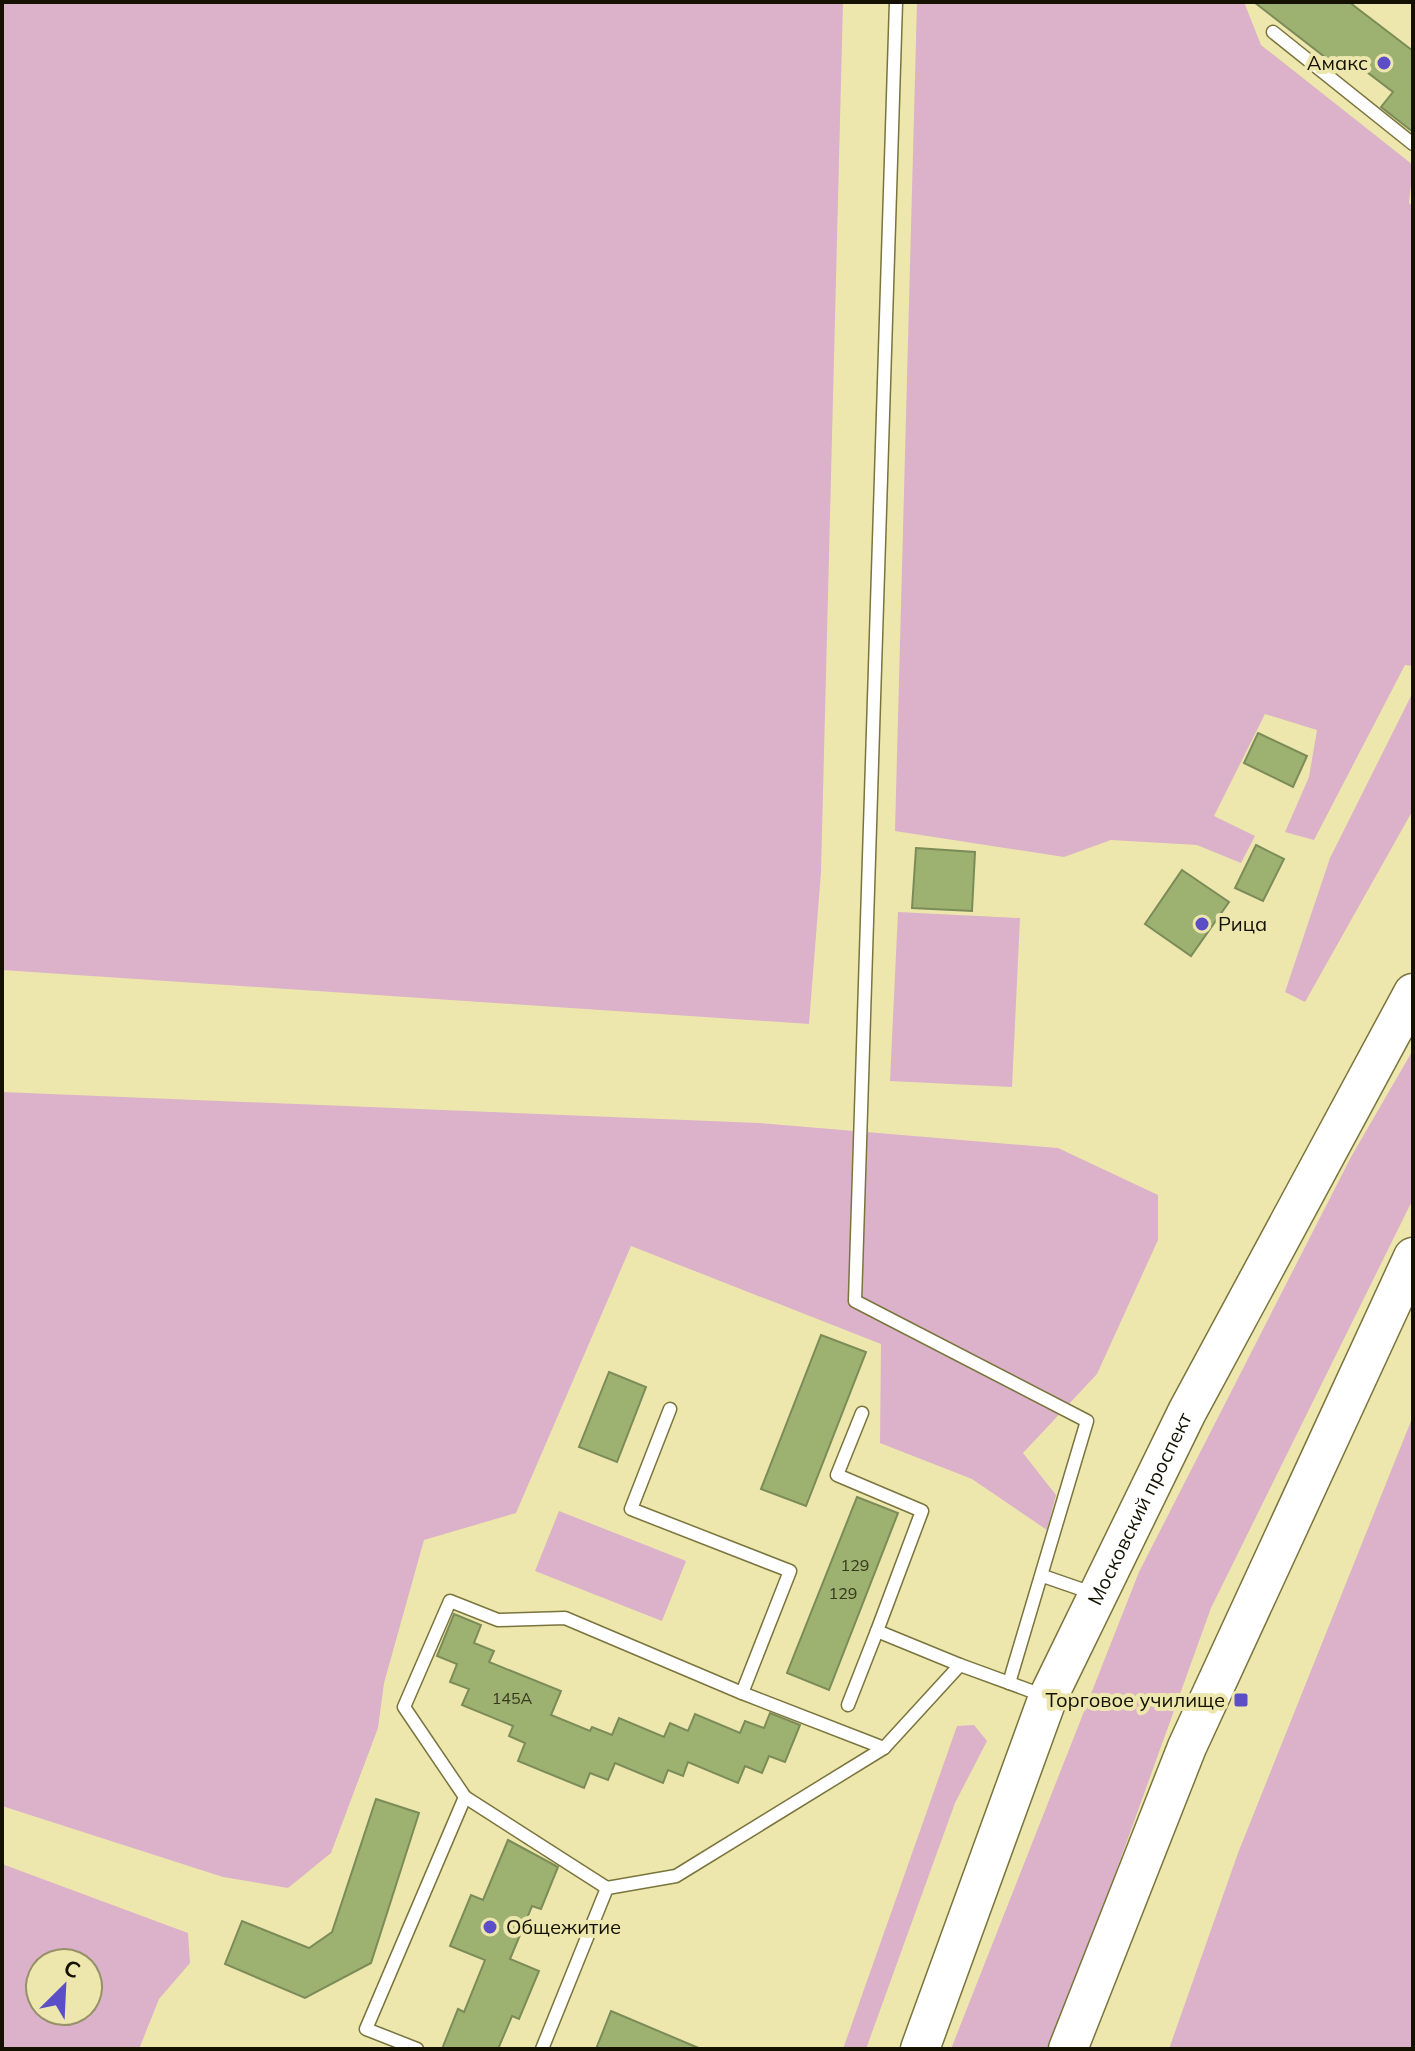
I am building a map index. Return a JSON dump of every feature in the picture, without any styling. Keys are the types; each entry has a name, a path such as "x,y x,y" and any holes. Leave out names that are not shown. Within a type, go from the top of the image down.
{"main road":[{"name":"Московский проспект","path":"920,2049 1048,1697 1187,1412 1413,993"},
{"path":"1068,2049 1187,1747 1413,1257"}],"lane":[{"path":"896,2 855,1301 1087,1421 1009,1683"},
{"path":"1273,32 1413,144"},
{"path":"670,1409 631,1509 790,1571 742,1693"},
{"path":"848,1705 922,1511 837,1475 862,1413"},
{"path":"1043,1576 1098,1595"},
{"path":"884,1748 742,1693 565,1618 498,1620 450,1601 404,1707 465,1797 607,1888 676,1876 884,1748 960,1665"},
{"path":"877,1631 1048,1697"},
{"path":"417,2049 366,2029 465,1797"},
{"path":"542,2049 607,1888"}],"shaded area":[{"path":"2,2 843,2 821,872 809,1024 2,970"},
{"path":"917,2 1244,2 1261,45 1413,165 1409,203 1413,206 1413,666 1405,665 1314,840 1285,832 1309,777 1317,730 1265,714 1214,816 1255,836 1241,863 1197,845 1111,840 1064,857 895,831"},
{"path":"1413,692 1413,810 1305,1002 1285,992 1330,858"},
{"path":"898,912 1020,918 1012,1087 890,1081"},
{"path":"1413,1050 1413,1199 1211,1608 1052,2049 951,2049 1139,1572 1351,1157"},
{"path":"2,1092 759,1123 1058,1148 1158,1195 1158,1240 1097,1374 1023,1453 1056,1495 1047,1530 972,1479 880,1443 881,1344 631,1246 516,1513 424,1540 384,1683 378,1728 331,1853 288,1888 223,1877 2,1806"},
{"path":"1413,1416 1413,2049 1169,2049 1238,1853"},
{"path":"559,1511 686,1561 662,1621 535,1571"},
{"path":"974,1725 987,1741 955,1803 866,2049 843,2049 957,1726"},
{"path":"2,1864 188,1933 190,1963 159,1999 139,2049 2,2049"}],"building":[{"name":"Амакс","path":"1254,2 1349,2 1413,51 1413,132 1381,107 1393,92 1347,57 1339,68"},
{"path":"1258,733 1307,756 1293,787 1244,763"},
{"path":"1256,845 1284,859 1263,901 1235,888"},
{"path":"916,848 975,852 972,911 912,908"},
{"path":"1182,870 1229,902 1191,956 1145,924"},
{"path":"821,1335 866,1352 806,1506 761,1489"},
{"path":"609,1372 646,1387 617,1462 579,1447"},
{"path":"857,1497 898,1513 829,1690 787,1673"},
{"path":"454,1614 481,1625 474,1643 494,1651 489,1662 561,1691 551,1715 590,1731 592,1727 612,1735 619,1718 664,1737 670,1723 688,1731 695,1714 740,1733 745,1721 764,1728 770,1713 800,1725 785,1762 769,1756 762,1773 745,1766 738,1783 688,1762 683,1776 668,1770 663,1783 615,1763 608,1780 590,1773 584,1788 518,1761 525,1743 509,1736 513,1726 462,1705 469,1689 450,1682 457,1664 437,1656"},
{"path":"376,1799 419,1813 371,1963 305,1998 225,1964 242,1921 309,1948 332,1932"},
{"name":"Общежитие","path":"508,1840 558,1867 541,1909 532,1906 510,1959 539,1971 519,2019 512,2016 498,2049 442,2049 458,2009 464,2012 485,1960 450,1946 471,1895 483,1900"},
{"path":"611,2011 701,2049 596,2049"}],"place":[{"name":"Амакс","path":"1384,63"},
{"name":"Рица","path":"1202,924"},
{"name":"Торговое училище","path":"1241,1700"},
{"name":"Общежитие","path":"490,1927"}]}
